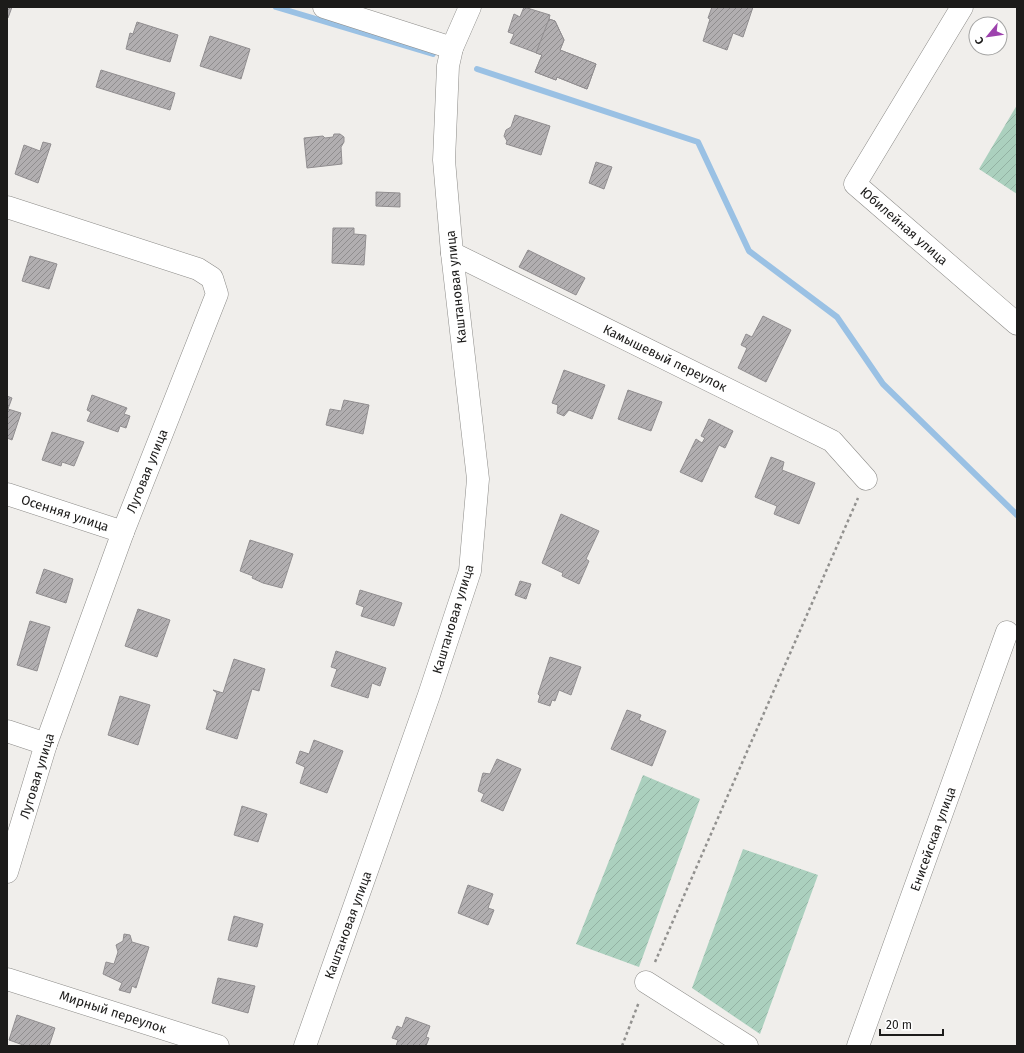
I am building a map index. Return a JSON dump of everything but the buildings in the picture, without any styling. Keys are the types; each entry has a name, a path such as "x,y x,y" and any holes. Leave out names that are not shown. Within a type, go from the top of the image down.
{"street":[{"path":"324,7 452,48"},
{"name":"Каштановая улица","path":"305,1046 429,695 470,571 478,479 452,253 444,160 448,66 452,48 470,7"},
{"name":"Юбилейная улица","path":"962,7 855,184 1017,324"},
{"name":"Луговая улица","path":"7,207 198,269 212,278 217,294 123,532 46,744 7,872"},
{"name":"Камышевый переулок","path":"452,253 832,441 866,479"},
{"name":"Осенняя улица","path":"7,494 123,532"},
{"name":"Енисейская улица","path":"858,1046 1007,632"},
{"path":"7,731 46,744"},
{"name":"Мирный переулок","path":"7,979 218,1046"},
{"path":"646,982 747,1046"}],"path":[{"path":"622,1046 646,982 866,479"}],"green space":[{"path":"1017,105 1017,194 979,169"},
{"path":"643,775 700,799 639,967 576,944"},
{"path":"743,849 818,875 760,1034 692,988"}],"waterway":[{"path":"276,7 433,54"},
{"path":"477,69 698,142 749,251 837,317 883,384 1017,515"}]}
